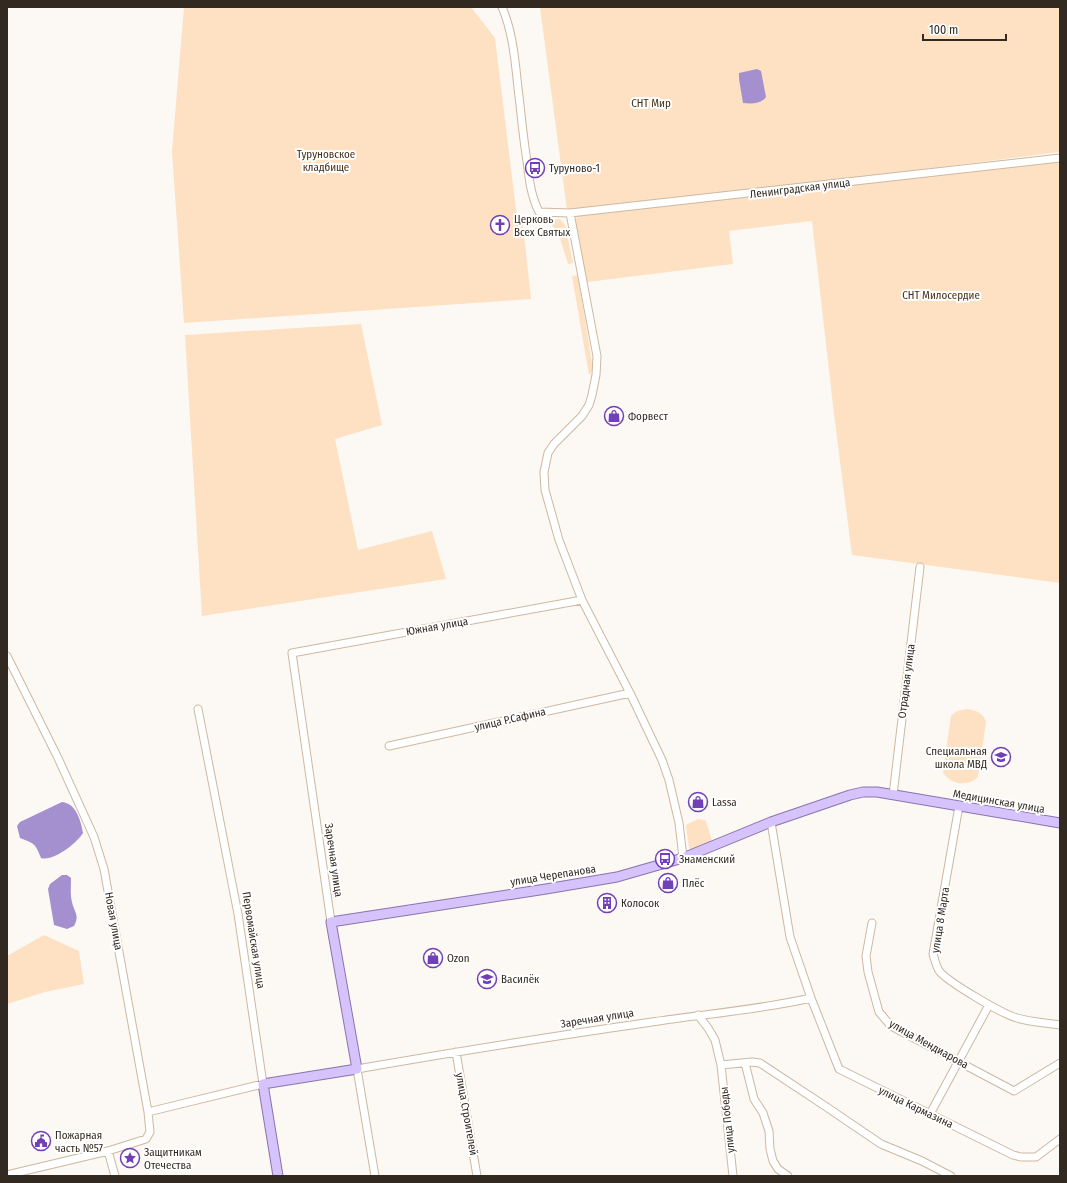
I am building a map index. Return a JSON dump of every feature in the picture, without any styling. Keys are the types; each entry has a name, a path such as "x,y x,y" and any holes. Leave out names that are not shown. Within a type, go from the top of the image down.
{"main road":[{"name":"улица Черепанова","path":"331,922 617,877 683,858 771,822 857,793 877,792 933,802"},
{"name":"Медицинская улица","path":"933,802 1060,823"},
{"name":"Заречная улица","path":"264,1084 357,1069 331,922"},
{"name":"Первомайская улица","path":"264,1084 278,1176"}],"street":[{"name":"Ленинградская улица","path":"502,7 514,44 523,138 534,202 539,212 570,213 1060,158"},
{"path":"570,213 597,356 596,375 589,404 582,416 554,444 548,453 544,472 545,490 559,540 582,600 658,749 669,780 679,823 683,858"},
{"name":"Отрадная улица","path":"893,795 920,567"},
{"name":"Южная улица","path":"292,653 582,600"},
{"name":"Заречная улица","path":"292,653 331,922"},
{"name":"Новая улица","path":"7,656 58,758 94,837 104,869 148,1112 150,1132 146,1139 108,1151 7,1175"},
{"name":"улица Р.Сафина","path":"390,746 630,693"},
{"name":"Первомайская улица","path":"198,709 238,914 264,1084"},
{"name":"улица 8 Марта","path":"959,806 933,954 939,971 948,979 989,1005 1016,1018 1060,1025"},
{"path":"771,822 790,938 811,998"},
{"name":"улица Мендиарова","path":"872,923 866,956 868,972 880,1012 891,1026 1014,1091 1060,1063"},
{"name":"Заречная улица","path":"375,1176 357,1069 456,1052 698,1015 775,1006 811,998"},
{"name":"улица Кармазина","path":"811,998 839,1069 1013,1155 1021,1157 1036,1157 1060,1139"},
{"path":"930,1114 989,1005"},
{"name":"улица Победы","path":"698,1015 715,1040 721,1065 733,1176"},
{"name":"улица Строителей","path":"456,1052 477,1176"},
{"path":"721,1065 752,1062 760,1063 881,1144 922,1161 950,1176"},
{"path":"745,1063 754,1099 763,1113 769,1131 770,1149 773,1161 778,1169 788,1176"},
{"name":"Заречная улица","path":"148,1112 264,1084"},
{"path":"108,1151 115,1176"}],"green space":[{"name":"Туруновское кладбище","path":"184,7 471,7 495,38 517,218 523,225 531,299 184,323 172,151"},
{"name":"СНТ Мир","path":"540,7 1060,7 1060,152 806,184 567,210"},
{"name":"СНТ Милосердие","path":"1060,162 1060,583 852,555 812,221 729,231 733,264 587,282 575,221 579,214"},
{"path":"560,219 565,225 573,263 568,264 560,238 552,225 554,220"},
{"path":"578,275 593,370 589,375 572,276"},
{"path":"361,324 382,425 335,439 358,550 432,531 446,579 202,616 185,335"},
{"path":"967,709 981,714 986,722 978,777 969,782 959,783 950,780 943,772 951,716 957,711"},
{"path":"698,819 706,821 712,844 691,850 689,848 686,825"},
{"path":"44,935 79,951 84,984 45,992 7,1004 7,956"}],"shaded area":[{"path":"757,69 761,71 766,97 762,101 756,103 743,103 739,73"},
{"path":"62,802 67,803 77,813 83,833 76,842 64,851 52,857 41,858 34,845 20,838 17,826 20,822"},
{"path":"62,875 67,875 71,878 71,899 77,916 74,926 67,929 54,925 48,889 50,884"}],"place":[{"name":"Туруново-1","path":"535,168"},
{"name":"Церковь Всех Святых","path":"500,225"},
{"name":"Форвест","path":"614,416"},
{"name":"Специальная школа МВД","path":"1001,757"},
{"name":"Lassa","path":"698,802"},
{"name":"Знаменский","path":"665,859"},
{"name":"Плёс","path":"668,883"},
{"name":"Колосок","path":"607,903"},
{"name":"Ozon","path":"433,958"},
{"name":"Василёк","path":"487,979"},
{"name":"Пожарная часть №57","path":"41,1141"},
{"name":"Защитникам Отечества","path":"130,1158"}]}
